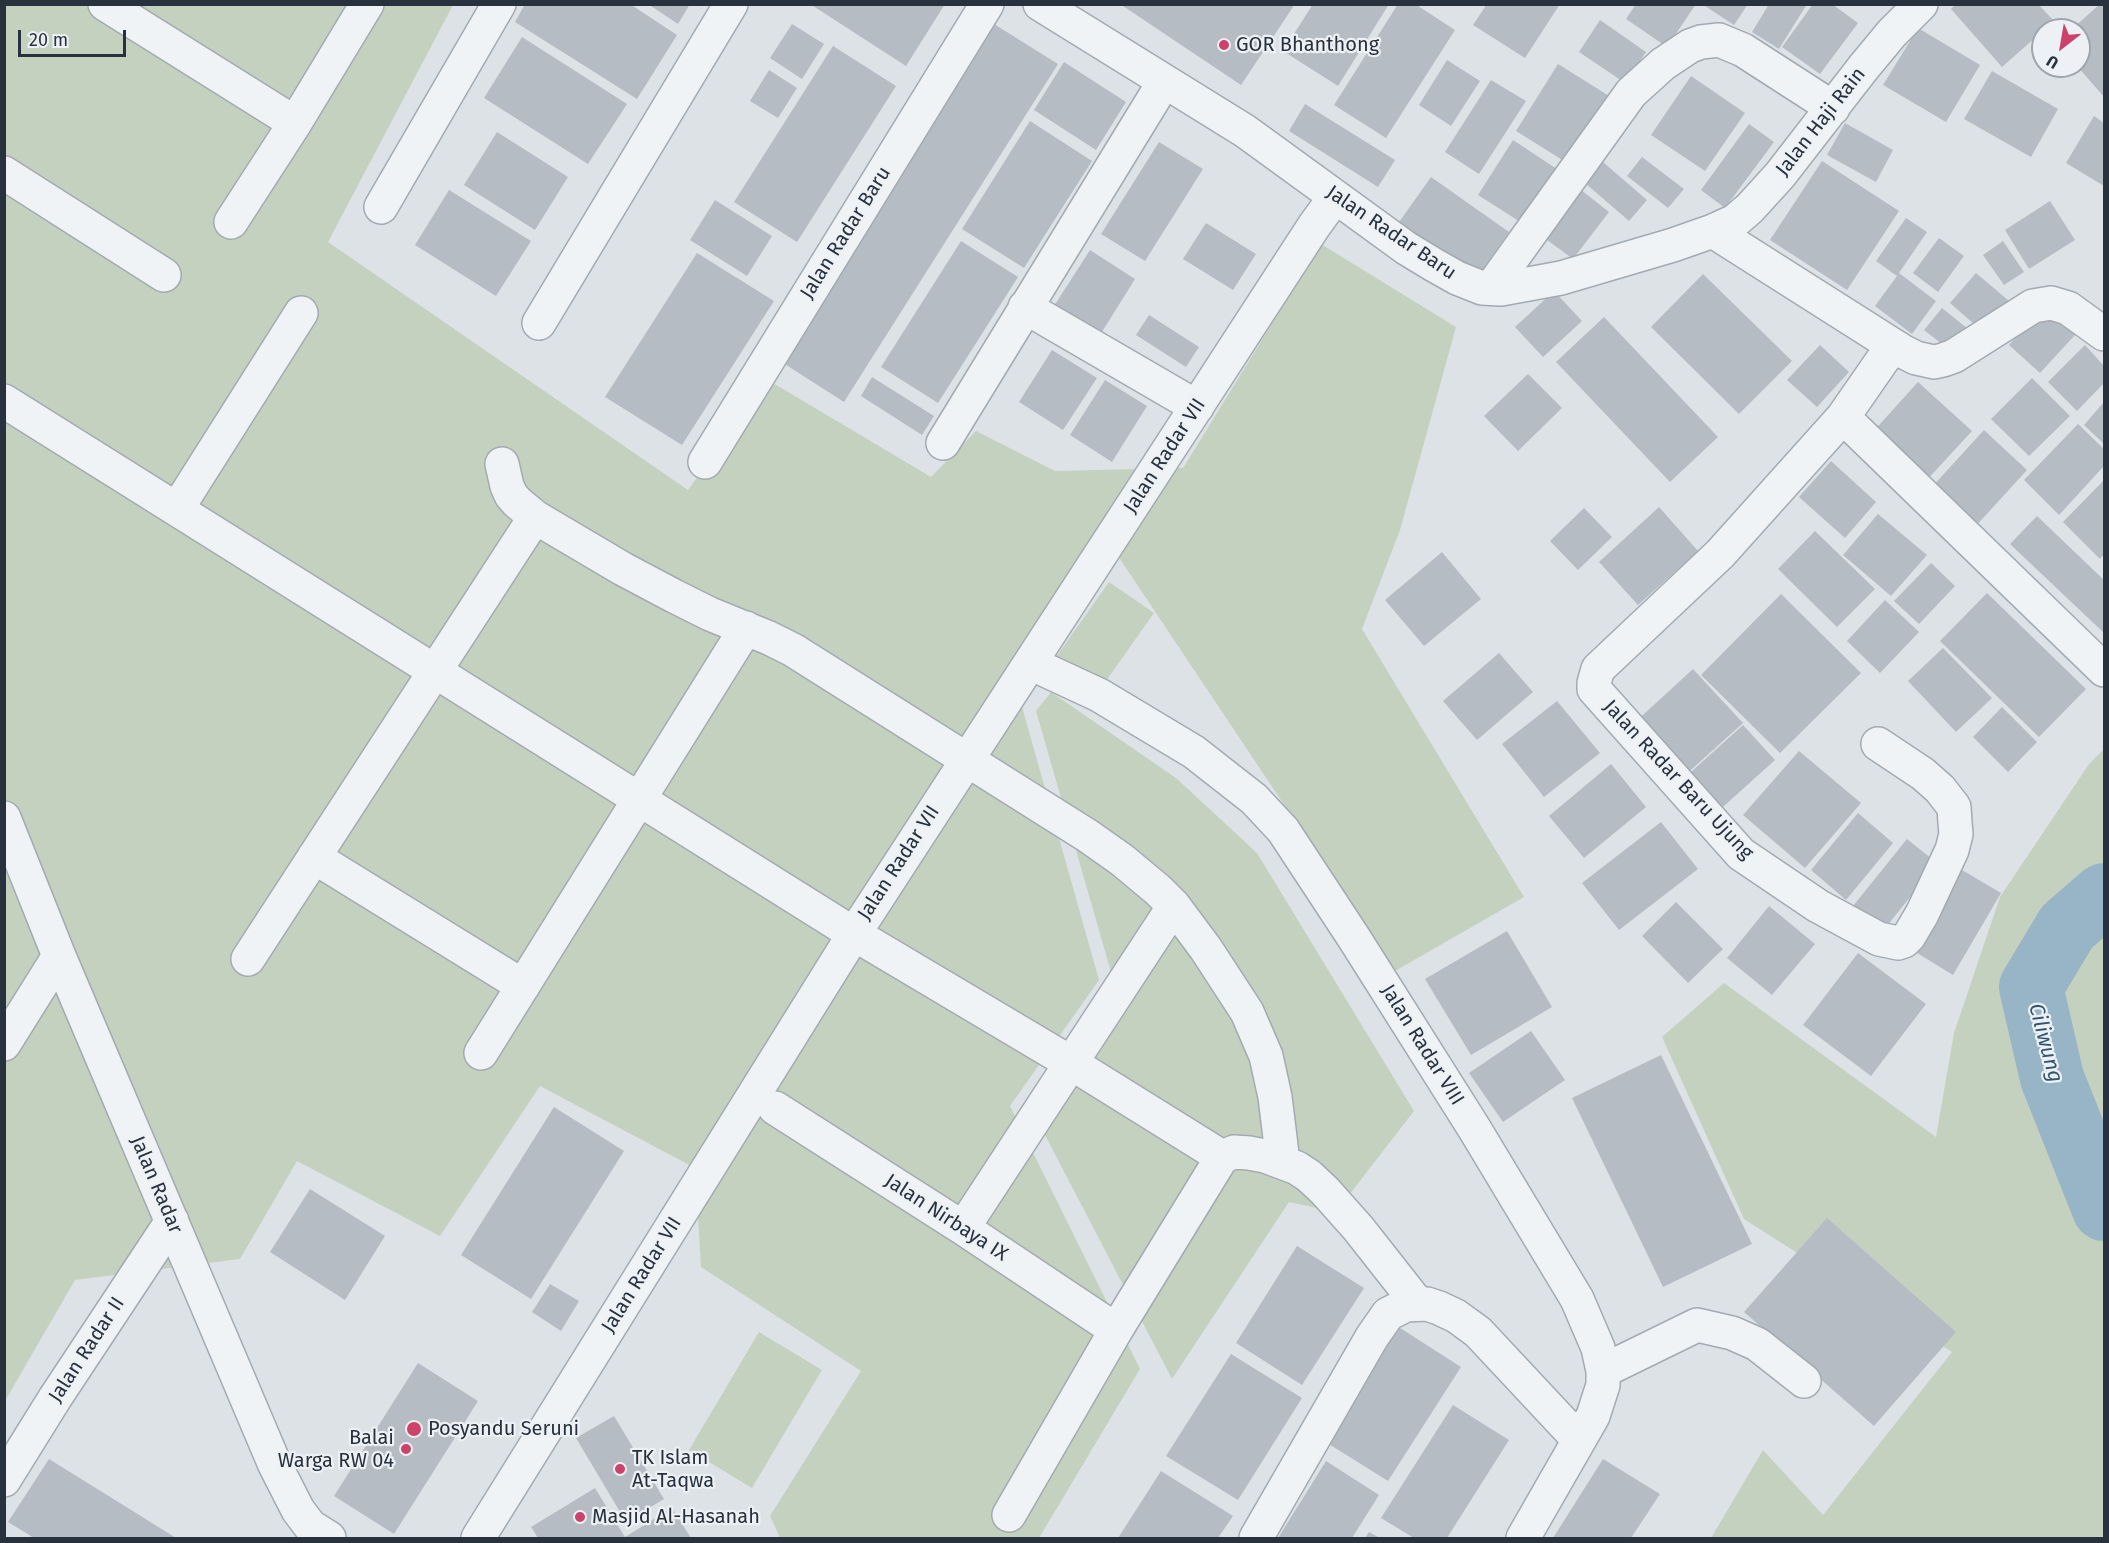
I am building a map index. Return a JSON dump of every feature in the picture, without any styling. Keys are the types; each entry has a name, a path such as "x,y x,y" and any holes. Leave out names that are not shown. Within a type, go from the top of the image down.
{"street":[{"path":"105,4 295,123"},
{"path":"231,222 295,123 367,4"},
{"path":"381,207 499,4"},
{"path":"539,324 731,4"},
{"name":"Jalan Radar Baru","path":"705,462 987,4"},
{"name":"Jalan Radar Baru","path":"1040,4 1245,131 1434,265 1482,288 1524,286 1561,278 1713,231"},
{"name":"Jalan Haji Rain","path":"1713,231 1735,220 1761,197 1806,144 1892,33 1921,4"},
{"path":"1491,288 1631,93 1663,64 1690,46 1719,40 1743,50 1833,108"},
{"path":"943,443 1164,82"},
{"path":"4,173 164,275"},
{"name":"Jalan Radar VII","path":"478,1539 966,758 1335,197"},
{"path":"1713,231 1916,358 1934,362 1954,356 2033,306 2051,303 2068,308 2104,334"},
{"path":"1025,308 1197,407"},
{"path":"177,509 301,313"},
{"name":"Jalan Radar Baru Ujung","path":"1878,744 1923,774 1940,789 1954,807 1956,834 1952,850 1922,914 1909,936 1898,943 1879,939 1828,912 1741,854 1594,689 1594,683 1598,669 1720,554 1843,417 1893,345"},
{"path":"4,401 854,934 1071,1063 1222,1157"},
{"path":"1843,417 2104,670"},
{"path":"502,464 507,486 512,495 535,517 674,596 793,650 966,758 1122,860 1158,890 1174,906 1228,980 1247,1012 1266,1056 1275,1097 1283,1162"},
{"path":"248,958 535,517"},
{"path":"481,1053 746,628"},
{"name":"Jalan Radar VIII","path":"1030,663 1099,694 1194,752 1254,799 1283,830 1360,948 1577,1299 1598,1348 1604,1371 1603,1385 1593,1416 1523,1539"},
{"name":"Jalan Radar","path":"4,818 59,956 275,1465 298,1510 314,1534"},
{"path":"314,857 523,986"},
{"path":"963,1228 1174,906"},
{"path":"4,1044 59,956"},
{"name":"Jalan Nirbaya IX","path":"775,1108 963,1228 1116,1330"},
{"path":"1009,1515 1116,1330 1222,1157 1234,1152 1249,1153 1283,1162 1309,1176 1380,1254 1417,1303"},
{"name":"Jalan Radar II","path":"4,1480 55,1398 172,1221"},
{"path":"1256,1539 1380,1323 1397,1308 1417,1303 1427,1304 1456,1316 1478,1332 1578,1440"},
{"path":"1604,1371 1697,1325 1732,1334 1757,1344 1804,1381"}],"green space":[{"path":"5,5 453,5 328,242 688,490 768,380 931,477 976,431 1055,471 1183,468 1321,244 1456,327 1400,530 1362,629 1524,897 1395,971 1114,550 1019,696 1099,980 1010,1106 1140,1369 1039,1538 780,1538 770,1516 861,1371 701,1267 695,1168 540,1086 440,1236 297,1161 240,1259 75,1280 5,1401"},
{"path":"1109,582 1154,613 1101,688 1056,657"},
{"path":"1051,692 1176,778 1257,853 1414,1111 1336,1212 1289,1202 1172,1379 1032,1110 1115,986 1036,711"},
{"path":"2104,749 2104,1538 1711,1538 1763,1450 1823,1515 1952,1352 1744,1219 1662,1037 1724,983 1936,1137 1954,1033 2000,897 2089,764"},
{"path":"759,1332 822,1370 752,1488 689,1450"}],"building":[{"path":"525,4 630,4 677,35 637,99 515,22"},
{"path":"648,4 690,4 678,24"},
{"path":"810,4 945,4 906,66"},
{"name":"GOR Bhanthong","path":"1120,4 1295,4 1241,85"},
{"path":"1313,4 1389,4 1338,86 1283,51"},
{"path":"1398,4 1415,4 1455,30 1386,138 1334,105"},
{"path":"1487,4 1560,4 1525,58 1473,25"},
{"path":"1636,4 1696,4 1667,47 1626,19"},
{"path":"1702,4 1748,4 1734,25"},
{"path":"1769,4 1807,4 1779,49 1752,32"},
{"path":"1813,4 1832,4 1858,23 1820,74 1782,47"},
{"path":"1956,4 2038,4 2051,18 2031,18 2031,41 2002,67 1951,9"},
{"path":"2100,4 2104,4 2104,97 2087,78 2091,78 2091,18 2084,18"},
{"path":"1600,20 1646,52 1625,83 1579,52"},
{"path":"792,24 824,44 802,79 770,58"},
{"path":"994,24 1058,64 844,402 780,361"},
{"path":"1918,28 1980,65 1946,122 1883,85"},
{"path":"522,37 627,104 588,164 484,98"},
{"path":"833,46 896,86 797,242 734,202"},
{"path":"1447,60 1480,81 1451,126 1419,105"},
{"path":"1064,62 1126,102 1096,150 1034,110"},
{"path":"1558,64 1614,99 1572,166 1516,131"},
{"path":"769,70 797,88 778,118 750,101"},
{"path":"1992,71 2058,109 2031,157 1964,119"},
{"path":"1691,76 1745,113 1705,171 1651,135"},
{"path":"1491,80 1526,101 1479,174 1445,152"},
{"path":"1305,104 1395,160 1378,187 1289,131"},
{"path":"2094,116 2104,123 2104,186 2066,163"},
{"path":"1030,121 1092,161 1024,268 962,229"},
{"path":"1845,123 1893,150 1876,182 1827,155"},
{"path":"1749,124 1774,142 1725,208 1701,190"},
{"path":"497,132 568,177 535,230 464,185"},
{"path":"1513,140 1557,169 1522,223 1478,195"},
{"path":"1159,142 1203,169 1145,261 1101,234"},
{"path":"1642,157 1684,189 1668,208 1627,176"},
{"path":"1822,161 1899,211 1847,290 1770,240"},
{"path":"1603,162 1647,200 1629,221 1585,183"},
{"path":"1431,177 1509,232 1474,281 1397,225"},
{"path":"1576,186 1609,212 1573,259 1539,234"},
{"path":"449,190 531,241 496,296 415,245"},
{"path":"715,200 772,236 747,276 690,240"},
{"path":"2050,201 2075,240 2029,269 2005,230"},
{"path":"1906,218 1927,232 1899,273 1936,301 1912,334 1875,306 1897,276 1876,261"},
{"path":"1206,223 1256,254 1233,290 1183,259"},
{"path":"1939,238 1964,256 1938,292 1913,273"},
{"path":"961,241 1018,277 938,403 881,367"},
{"path":"2003,241 2024,272 2004,285 1983,255"},
{"path":"1090,250 1135,279 1100,335 1054,306"},
{"path":"697,253 774,301 682,445 605,397"},
{"path":"1976,273 2009,301 1983,332 1950,303"},
{"path":"1703,274 1792,361 1739,414 1651,327"},
{"path":"1554,291 1582,321 1543,357 1515,327"},
{"path":"2044,306 2075,335 2040,373 2009,345"},
{"path":"1942,308 1968,329 1951,351 1924,330"},
{"path":"1149,315 1199,347 1186,367 1136,335"},
{"path":"1604,317 1718,437 1670,482 1556,362"},
{"path":"1820,345 1849,372 1817,407 1787,380"},
{"path":"2085,345 2104,366 2104,383 2077,411 2048,382"},
{"path":"1052,350 1097,378 1063,430 1019,402"},
{"path":"1528,374 1562,408 1518,451 1484,416"},
{"path":"872,377 934,416 922,435 861,396"},
{"path":"2032,378 2070,416 2029,456 1991,419"},
{"path":"1105,380 1147,406 1112,462 1070,435"},
{"path":"1918,382 1972,431 1925,482 1871,434"},
{"path":"2104,402 2104,444 2084,425"},
{"path":"2078,424 2104,449 2104,466 2059,515 2024,480"},
{"path":"1984,430 2027,470 1974,528 1931,488"},
{"path":"1831,461 1876,502 1845,538 1799,497"},
{"path":"2104,480 2104,554 2100,559 2063,522"},
{"path":"1659,507 1698,551 1638,605 1599,562"},
{"path":"1584,508 1612,537 1578,570 1550,541"},
{"path":"1878,514 1927,555 1891,596 1843,555"},
{"path":"2037,516 2104,580 2104,633 2010,544"},
{"path":"1815,531 1875,589 1837,627 1778,569"},
{"path":"1442,552 1481,599 1424,646 1385,600"},
{"path":"1931,563 1955,586 1919,624 1894,601"},
{"path":"1987,593 2086,689 2039,737 1940,641"},
{"path":"1781,594 1861,673 1780,753 1701,675"},
{"path":"1885,600 1919,632 1880,673 1847,641"},
{"path":"1943,648 1992,698 1956,732 1908,681"},
{"path":"1499,653 1533,692 1477,740 1443,701"},
{"path":"1693,669 1743,723 1682,778 1632,725"},
{"path":"1557,701 1600,753 1544,797 1502,744"},
{"path":"2002,707 2037,742 2008,772 1973,737"},
{"path":"1743,725 1775,760 1714,815 1682,780"},
{"path":"1799,751 1861,803 1805,868 1743,815"},
{"path":"1611,764 1646,807 1584,858 1549,816"},
{"path":"1858,813 1893,843 1846,900 1811,870"},
{"path":"1661,822 1698,869 1619,930 1582,883"},
{"path":"1907,839 1937,863 1883,931 1853,906"},
{"path":"1957,867 2001,893 1953,975 1909,948"},
{"path":"1676,902 1723,949 1688,983 1642,936"},
{"path":"1769,906 1815,944 1772,995 1727,958"},
{"path":"1507,931 1552,1007 1471,1055 1425,979"},
{"path":"1858,953 1926,1004 1871,1076 1803,1025"},
{"path":"1531,1031 1565,1080 1503,1122 1469,1073"},
{"path":"1661,1055 1752,1244 1663,1287 1572,1098"},
{"path":"554,1107 624,1151 531,1299 461,1255"},
{"path":"310,1189 385,1236 345,1300 270,1252"},
{"path":"1827,1218 1956,1332 1874,1426 1744,1312"},
{"path":"1297,1246 1364,1288 1302,1385 1236,1343"},
{"path":"550,1284 579,1301 561,1331 532,1312"},
{"path":"1397,1326 1461,1367 1388,1481 1324,1441"},
{"path":"1231,1354 1302,1398 1238,1500 1166,1456"},
{"name":"Balai Warga RW 04","path":"418,1363 478,1401 394,1534 334,1496"},
{"path":"1453,1405 1509,1440 1447,1538 1414,1538 1381,1518"},
{"name":"TK Islam At-Taqwa","path":"614,1416 664,1499 626,1522 576,1438"},
{"path":"49,1459 176,1538 34,1538 8,1522"},
{"path":"1603,1459 1660,1494 1631,1538 1553,1538"},
{"path":"1326,1461 1379,1495 1352,1538 1278,1538"},
{"path":"1161,1471 1233,1516 1218,1538 1118,1538"},
{"name":"Masjid Al-Hasanah","path":"595,1488 625,1537 672,1508 691,1538 538,1538 531,1527"},
{"path":"1369,1532 1380,1538 1365,1538"}],"waterway":[{"name":"Ciliwung","path":"2104,895 2067,927 2031,987 2052,1078 2104,1209"}],"place":[{"name":"GOR Bhanthong","path":"1224,45"},
{"name":"Posyandu Seruni","path":"414,1429"},
{"name":"Balai Warga RW 04","path":"406,1449"},
{"name":"TK Islam At-Taqwa","path":"620,1469"},
{"name":"Masjid Al-Hasanah","path":"580,1517"}]}
